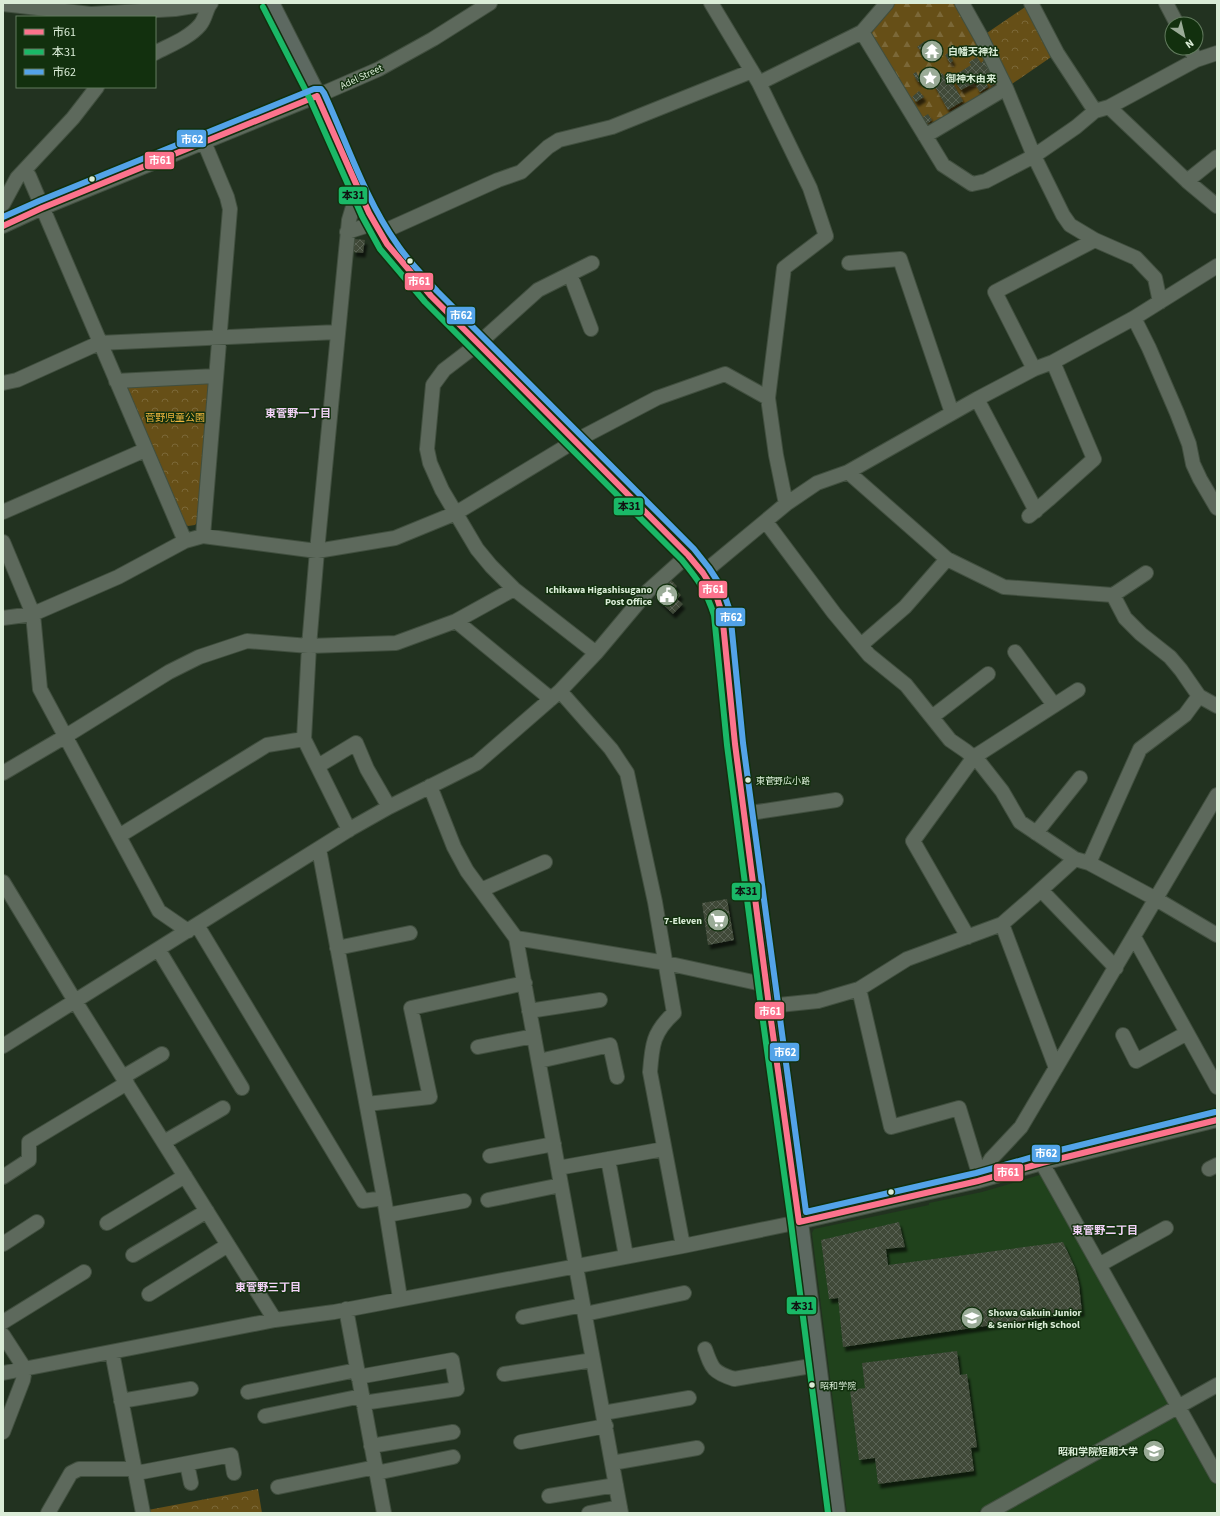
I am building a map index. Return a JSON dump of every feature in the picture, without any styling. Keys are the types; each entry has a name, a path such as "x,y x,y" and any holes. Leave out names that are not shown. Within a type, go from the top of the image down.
{"main road":[{"path":"270,3 317,96 358,190 387,244 427,292 688,555 703,573 715,592 722,613 735,744 799,1222 836,1513"}],"street":[{"name":"Adel Street","path":"3,226 42,208 317,96 403,56 490,3"},
{"path":"711,3 755,77 810,188 826,236 784,268 768,398 776,455 786,504"},
{"path":"348,232 378,228 521,172 559,140 612,127 755,77 862,32 887,3"},
{"path":"962,3 1006,88 1034,156 1062,215 1070,225 1095,240 1136,258 1155,278 1160,302"},
{"path":"1031,3 1057,53 1095,110"},
{"path":"1166,3 1173,16"},
{"path":"3,4 92,14 210,4 206,16 200,26 188,36 156,52"},
{"path":"862,32 943,165 972,184 986,182 1034,156 1076,127 1095,110 1109,107 1190,56"},
{"path":"1204,54 1217,53"},
{"path":"3,204 17,178 73,118 95,88"},
{"path":"925,136 1006,88"},
{"path":"1109,107 1187,181 1217,206"},
{"path":"202,536 230,209 204,142"},
{"path":"1187,181 1217,157"},
{"path":"23,172 29,176 99,343 185,541"},
{"path":"348,830 304,739 309,646 317,551 349,220 358,190"},
{"path":"1034,369 995,292 1095,240"},
{"path":"849,263 900,259 952,413"},
{"path":"592,263 538,290 478,344 444,370 433,385 427,449 430,462 439,483 477,549 491,566 514,589 596,652"},
{"path":"703,573 786,504 817,483 848,472 977,399 1034,369 1052,362 1134,318 1217,266"},
{"path":"570,274 591,329"},
{"path":"1134,318 1149,348 1177,413 1189,444 1193,464 1217,508"},
{"path":"3,383 17,380 99,343 338,332"},
{"path":"977,399 1032,513 1094,459 1052,362"},
{"path":"3,618 34,614 118,577 185,541 202,536 317,551 395,538 456,512 575,441 657,398 725,374 768,398"},
{"path":"116,381 216,376"},
{"path":"3,512 145,450"},
{"path":"848,472 947,559 1004,587 1113,595 1146,573"},
{"path":"766,522 834,613 869,656 906,685 950,740 980,763 1002,791 1020,822 1075,859 1089,863 1156,899 1217,935"},
{"path":"3,542 34,614 40,689 159,911 193,928 363,1201 384,1198"},
{"path":"3,1046 348,830 430,786 477,763 555,695 596,652 648,592 688,555"},
{"path":"861,645 905,607 947,559"},
{"path":"3,773 169,672 199,657 247,641 309,646 396,643 456,621 514,589"},
{"path":"1113,595 1125,618 1141,634 1170,657 1199,696 1217,706"},
{"path":"456,621 555,695 612,749 627,774 655,902 674,1013 663,1023 652,1046 650,1072 683,1246"},
{"path":"1015,652 1054,706"},
{"path":"932,717 988,674"},
{"path":"968,937 913,841 974,758 1078,690"},
{"path":"1089,863 1140,749 1185,715 1199,696"},
{"path":"119,836 267,745 304,739"},
{"path":"318,766 356,743 367,769 390,807"},
{"path":"1036,834 1080,778"},
{"path":"430,786 454,847 467,871 516,938 621,1510 589,1513"},
{"path":"979,1179 991,1159 1021,1127 1217,795"},
{"path":"744,814 836,800"},
{"path":"319,849 384,1198 400,1298"},
{"path":"769,1006 818,1002 859,989 907,959 1002,924 1075,859"},
{"path":"481,890 545,862"},
{"path":"1041,890 1116,968"},
{"path":"5,891 76,1001 275,1320"},
{"path":"1002,924 1056,1068"},
{"path":"337,948 410,933"},
{"path":"1134,937 1217,1087"},
{"path":"516,938 666,963 767,985"},
{"path":"158,949 242,1088"},
{"path":"367,1104 430,1096 412,1008 524,983"},
{"path":"859,989 891,1127 959,1108 979,1179"},
{"path":"529,1011 600,1000"},
{"path":"1123,1035 1136,1061 1187,1033"},
{"path":"478,1046 534,1036"},
{"path":"539,1061 610,1045 617,1077"},
{"path":"3,1177 28,1160 29,1142 125,1080 162,1054"},
{"path":"164,1142 223,1108"},
{"path":"3,1373 275,1320 346,1309 683,1246 799,1222 1217,1120"},
{"path":"490,1156 554,1144"},
{"path":"558,1168 664,1148"},
{"path":"608,1159 626,1256"},
{"path":"1042,1163 1217,1476"},
{"path":"109,1216 182,1172"},
{"path":"488,1200 561,1185"},
{"path":"387,1215 464,1201"},
{"path":"133,1255 207,1212"},
{"path":"3,1244 37,1222"},
{"path":"1099,1265 1166,1228"},
{"path":"149,1294 228,1245"},
{"path":"3,1322 84,1272"},
{"path":"523,1318 584,1310 684,1293"},
{"path":"346,1309 384,1513"},
{"path":"3,1335 25,1368 23,1380 3,1432"},
{"path":"705,1349 711,1367 724,1376 734,1379 817,1365"},
{"path":"112,1352 143,1513"},
{"path":"248,1392 452,1360 457,1389 363,1400 265,1416"},
{"path":"504,1374 593,1360"},
{"path":"988,1513 1217,1385"},
{"path":"121,1401 191,1388"},
{"path":"521,1442 689,1398"},
{"path":"371,1446 453,1432"},
{"path":"612,1464 697,1448"},
{"path":"48,1513 71,1473 78,1469 130,1469 142,1472 230,1455 234,1473"},
{"path":"278,1488 453,1457"},
{"path":"188,1464 191,1483"},
{"path":"549,1496 616,1485"}],"shaded area":[{"name":"Showa Gakuin Junior & Senior High School","path":"1043,1174 1169,1403 976,1513 847,1513 812,1233 814,1229 929,1205 929,1203 982,1192"},
{"name":"昭和学院短期大学","path":"1174,1416 1178,1416 1217,1485 1217,1513 998,1513"}],"green space":[{"name":"白幡天神社","path":"887,3 962,3 1006,88 925,136 862,32"},
{"path":"1031,3 1057,53 1006,88 981,37"},
{"name":"菅野児童公園","path":"207,382 212,386 199,520 195,525 188,526 183,522 127,390 129,387"},
{"path":"258,1489 262,1513 149,1513 148,1510"}],"building":[{"path":"925,41 928,44 920,50 917,47"},
{"path":"948,53 953,61 950,63 945,55"},
{"path":"977,57 981,63 984,60 993,73 961,90 952,77 971,65 969,62"},
{"path":"916,72 921,80 918,82 913,74"},
{"path":"942,73 945,77 948,75 963,101 948,110 933,83 937,81 935,79"},
{"path":"993,77 997,82 991,86 988,81"},
{"path":"985,80 988,87 980,92 976,86"},
{"path":"919,91 924,97 916,102 912,97"},
{"path":"928,114 932,120 927,124 923,117"},
{"path":"355,239 365,240 363,253 353,252"},
{"path":"671,580 677,586 675,589 681,595 677,599 683,604 673,614 655,597"},
{"path":"727,899 734,940 708,945 702,903"},
{"path":"899,1222 905,1247 886,1249 888,1265 1063,1242 1075,1268 1079,1284 1082,1312 843,1347 838,1298 829,1299 821,1240"},
{"path":"957,1351 960,1375 967,1374 977,1447 971,1448 974,1471 878,1484 875,1458 859,1460 850,1390 865,1388 862,1363"}],"transit line":[{"name":"本31","path":"263,7 310,99 362,216 380,249 425,302 682,560 701,586 711,606 714,615 727,745 828,1513"},
{"name":"市62","path":"3,217 314,89 321,89 375,208 406,256 437,291 694,549 722,588 730,611 743,743 806,1212 976,1173 1040,1155 1215,1112"},
{"name":"市61","path":"317,96 369,213 387,244 431,296 688,555 703,573 715,592 722,613 735,744 799,1222"},
{"name":"市61","path":"3,226 42,208 317,96"},
{"name":"市61","path":"799,1222 978,1181 1042,1163 1217,1120"}],"place":[{"name":"白幡天神社","path":"932,51"},
{"name":"御神木由来","path":"930,78"},
{"name":"Ichikawa Higashisugano Post Office","path":"667,595"},
{"name":"東菅野広小路","path":"748,780"},
{"name":"7-Eleven","path":"718,920"},
{"name":"Showa Gakuin Junior & Senior High School","path":"972,1318"},
{"name":"昭和学院","path":"812,1385"},
{"name":"昭和学院短期大学","path":"1154,1451"}],"district":[{"name":"東菅野一丁目","path":"298,413"},
{"name":"東菅野二丁目","path":"1105,1230"},
{"name":"東菅野三丁目","path":"268,1287"}]}
